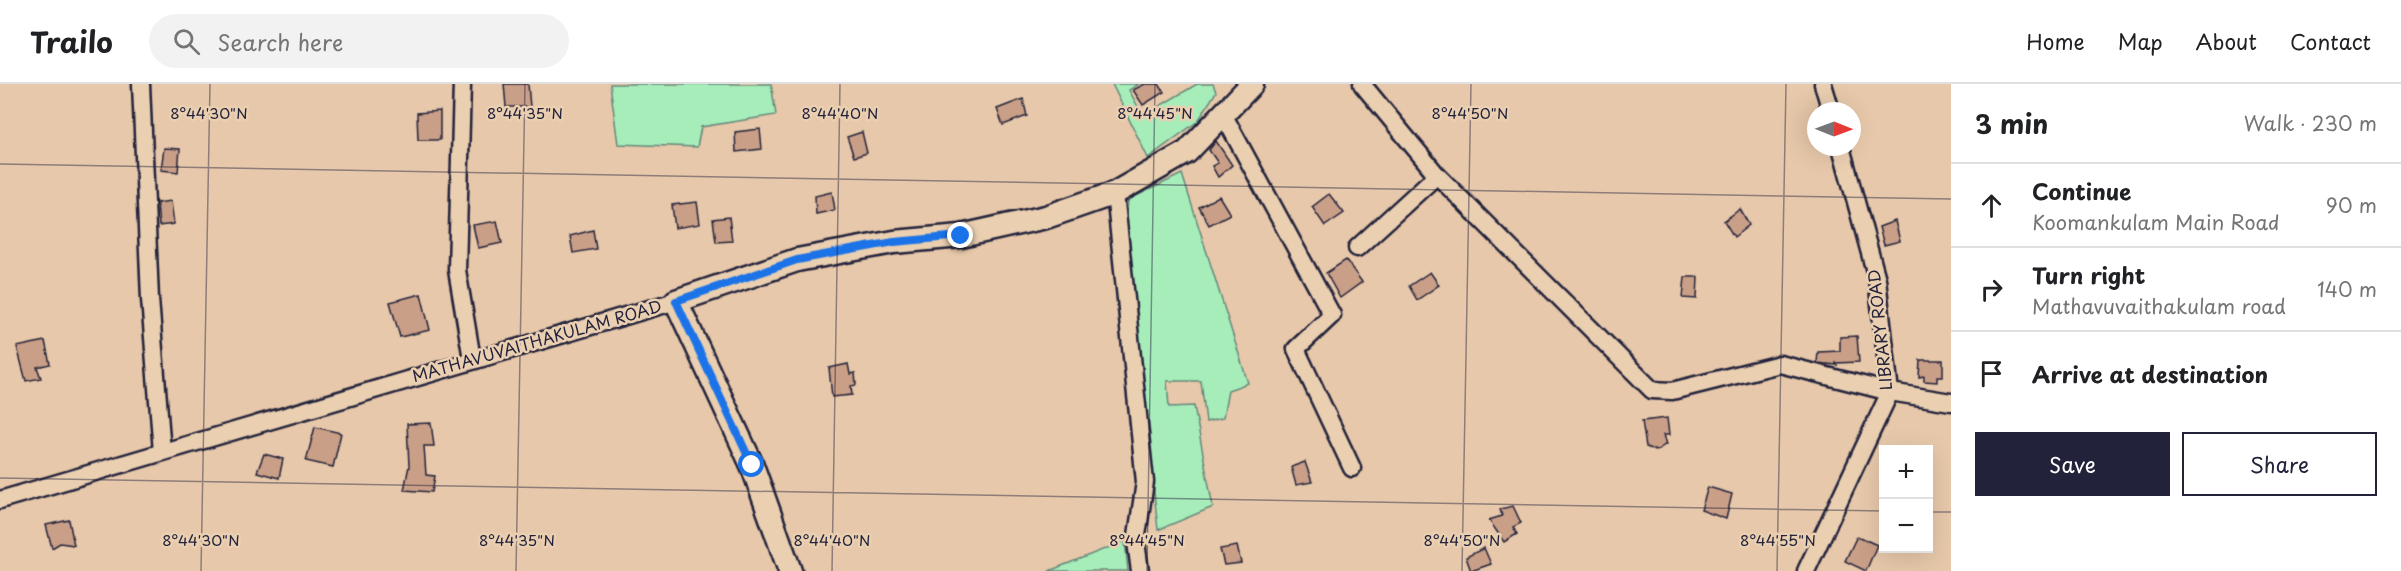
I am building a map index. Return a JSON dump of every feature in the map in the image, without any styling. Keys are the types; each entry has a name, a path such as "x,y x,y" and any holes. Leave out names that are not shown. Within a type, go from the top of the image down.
{"street":[{"path":"141,84 150,299 162,452"},
{"path":"462,84 457,270 472,360"},
{"name":"MATHAVUVAITHAKULAM ROAD","path":"0,500 676,301 797,260 894,242 961,236 1046,217 1115,193 1187,152 1252,84"},
{"path":"1362,84 1437,175 1652,390 1672,391 1780,364 1890,392 1951,402"},
{"path":"1823,84 1828,102"},
{"path":"1223,114 1332,315 1296,349 1353,468"},
{"name":"LIBRARY ROAD","path":"1806,571 1890,392 1877,279 1843,156"},
{"path":"1358,248 1437,175"},
{"path":"1115,193 1144,482 1136,542 1140,571"},
{"path":"676,301 752,465 790,571"}],"green space":[{"path":"610,84 771,84 776,115 701,127 697,147 618,144"},
{"path":"1112,84 1139,84 1129,90 1143,116 1197,84 1213,84 1216,92 1198,121 1148,158"},
{"path":"1182,174 1248,383 1228,390 1223,418 1206,422 1201,381 1167,381 1169,407 1194,406 1213,507 1158,530 1126,225 1128,200"},
{"path":"1125,541 1128,571 1049,571"}],"building":[{"path":"504,84 528,84 530,107 506,107"},
{"path":"1145,84 1159,84 1164,92 1143,105 1133,90"},
{"path":"1023,99 1027,116 1003,125 997,109"},
{"path":"440,111 440,140 418,140 417,113"},
{"path":"760,129 762,149 736,152 735,132"},
{"path":"862,132 867,153 854,157 847,137"},
{"path":"1216,141 1232,165 1218,177 1212,166 1218,163 1209,150"},
{"path":"164,148 180,149 178,172 161,170"},
{"path":"832,192 835,210 816,214 815,196"},
{"path":"1329,194 1344,213 1325,226 1312,207"},
{"path":"1219,196 1230,214 1209,225 1199,207"},
{"path":"171,201 174,224 159,226 157,203"},
{"path":"697,202 700,224 675,228 672,205"},
{"path":"1740,209 1749,225 1734,237 1724,221"},
{"path":"729,217 732,241 716,242 713,219"},
{"path":"497,221 502,243 478,248 473,225"},
{"path":"1895,221 1900,241 1884,245 1879,227"},
{"path":"593,230 596,249 573,253 570,236"},
{"path":"1346,260 1362,282 1340,298 1326,273"},
{"path":"1430,272 1439,285 1417,300 1409,286"},
{"path":"1685,277 1698,277 1697,299 1683,298"},
{"path":"421,294 430,330 400,337 390,302"},
{"path":"1857,336 1859,362 1836,363 1837,365 1817,363 1818,352 1840,351 1840,337"},
{"path":"45,341 50,364 37,367 41,378 26,381 17,347"},
{"path":"1920,360 1943,360 1943,376 1937,376 1937,382 1924,381 1924,376 1919,377"},
{"path":"848,364 850,374 855,373 856,385 851,386 852,395 832,397 829,368"},
{"path":"1667,418 1669,435 1663,435 1666,444 1656,451 1646,447 1642,421"},
{"path":"431,423 434,446 424,446 426,475 435,476 432,492 404,490 409,466 407,424"},
{"path":"315,427 341,433 333,467 306,461"},
{"path":"264,454 283,459 279,478 257,472"},
{"path":"1305,462 1312,482 1296,485 1291,467"},
{"path":"1708,487 1732,494 1726,519 1701,510"},
{"path":"1513,506 1521,523 1513,527 1517,534 1504,542 1489,520 1502,516 1500,509"},
{"path":"69,520 74,545 60,543 52,548 46,525"},
{"path":"1857,536 1877,545 1866,571 1845,561"},
{"path":"1237,546 1241,563 1224,565 1220,549"},
{"path":"1484,548 1491,564 1471,571 1466,557"}],"route":[{"path":"752,465 676,301 797,260 894,242 961,236"}]}
